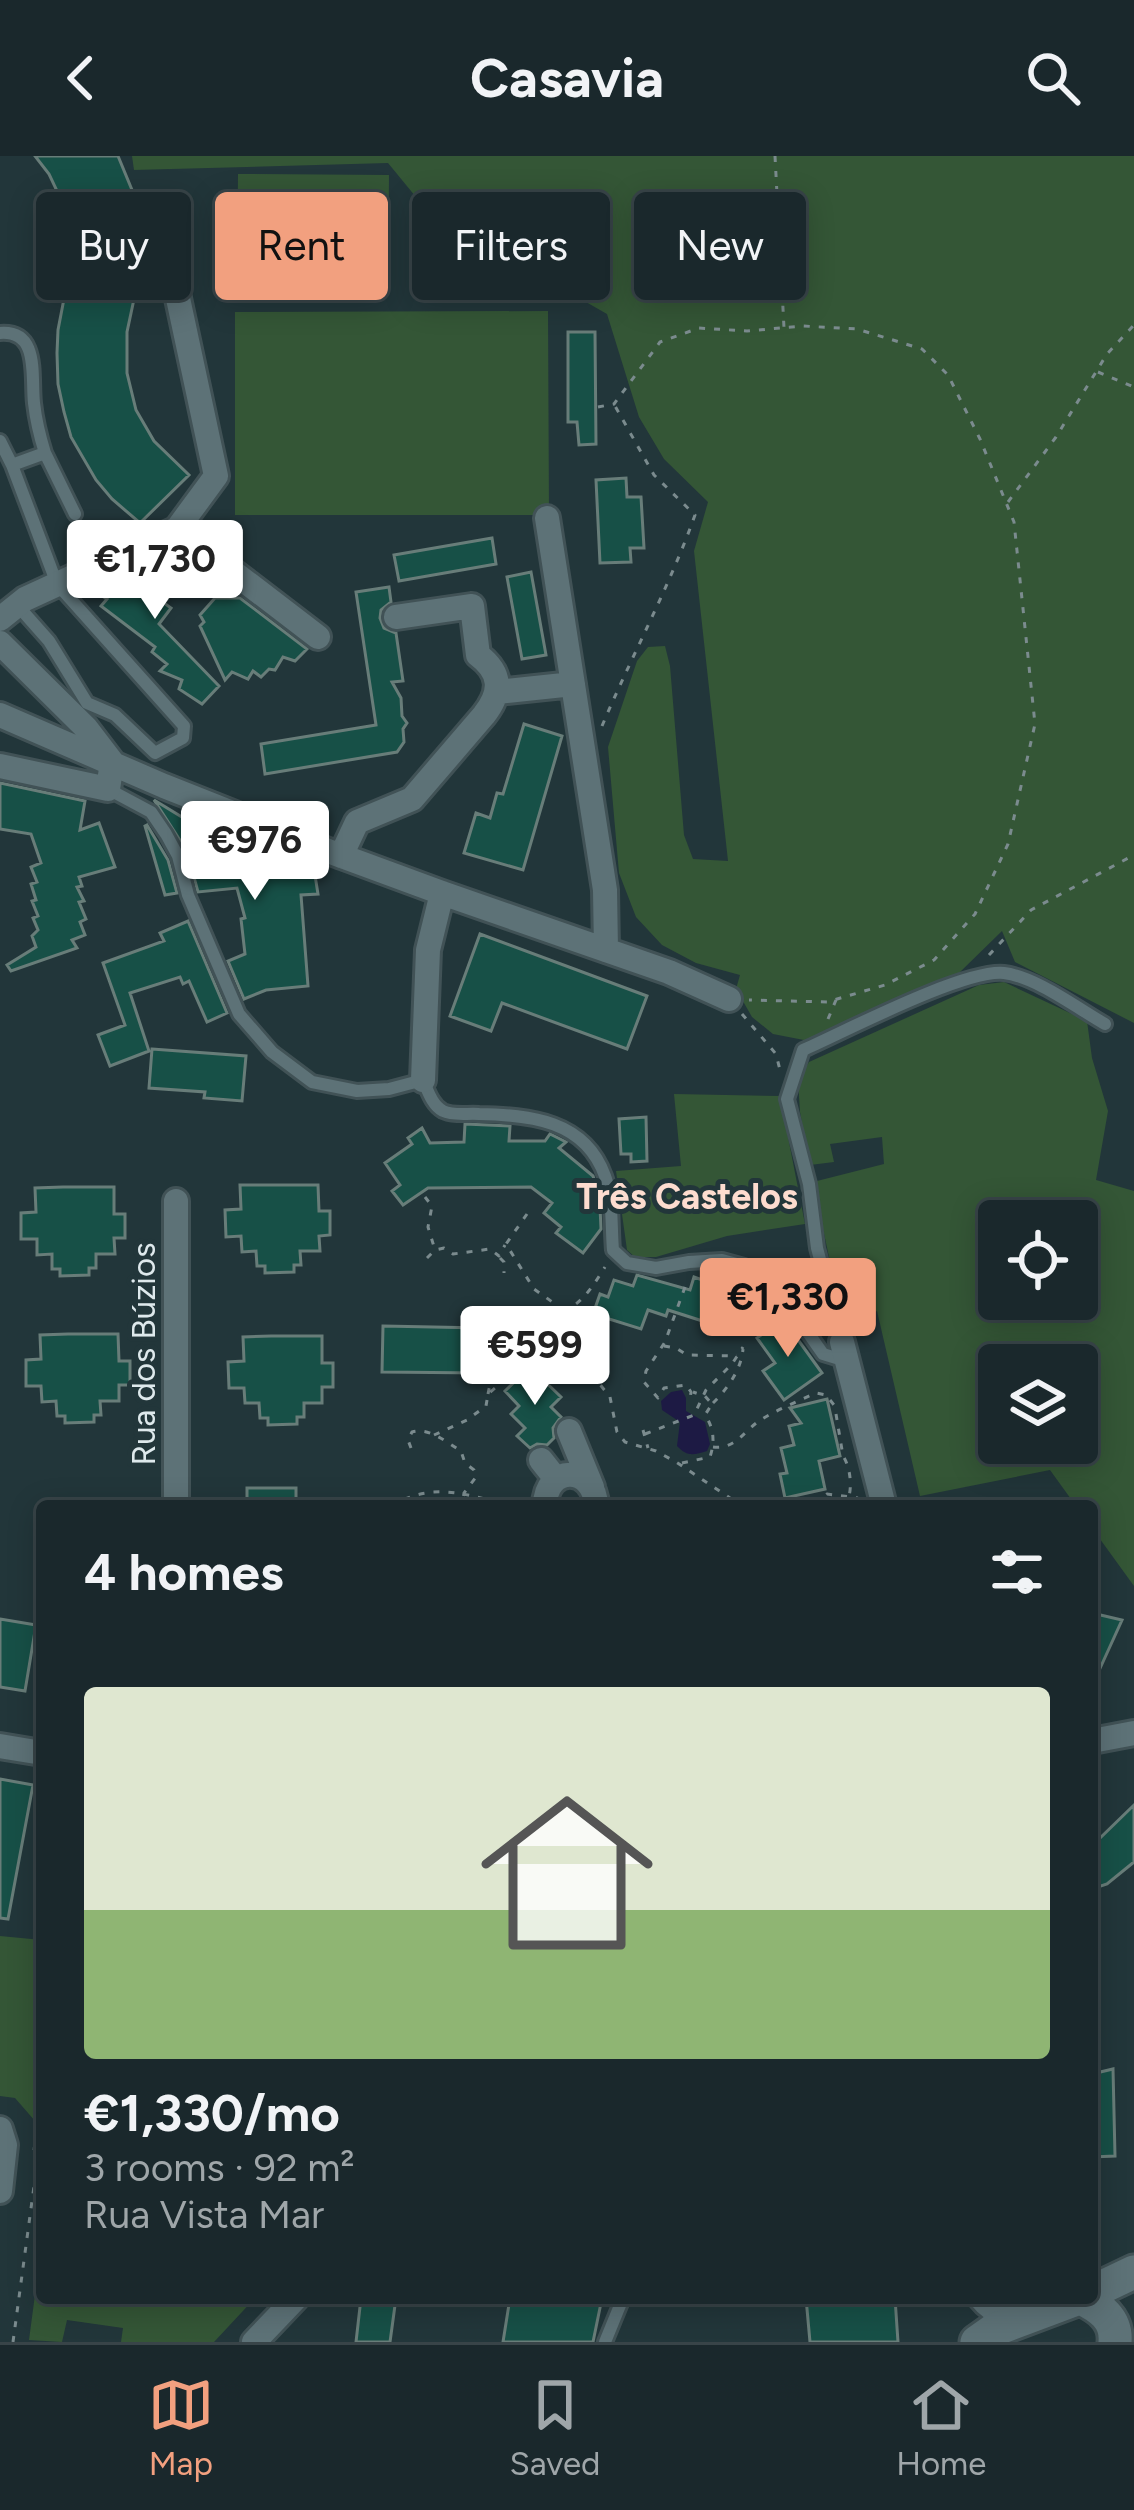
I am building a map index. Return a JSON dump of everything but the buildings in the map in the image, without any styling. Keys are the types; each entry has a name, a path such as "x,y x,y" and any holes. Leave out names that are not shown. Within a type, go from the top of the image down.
{"main road":[{"path":"1098,2289 1134,2272"},
{"path":"974,2342 1063,2304"},
{"path":"1093,2304 1101,2308 1116,2331 1115,2342"}],"street":[{"path":"9,612 57,584 176,529 215,476 178,300"},
{"path":"547,518 604,890 606,950"},
{"path":"176,529 318,638"},
{"path":"341,856 357,822 412,799 484,715 497,692 496,675 478,655 472,606 396,616"},
{"path":"0,643 86,716 112,762 108,789 0,766"},
{"path":"497,692 573,684"},
{"path":"0,715 341,856 669,972 729,999"},
{"path":"423,1080 428,950 442,893"},
{"name":"Rua dos Búzios","path":"176,1201 176,1500"},
{"path":"844,1352 883,1500"},
{"path":"569,1431 595,1497"},
{"path":"545,1500 548,1469 581,1477 595,1497"},
{"path":"1098,1740 1134,1733"},
{"path":"0,1745 36,1752"},
{"path":"0,2129 5,2146 0,2191"},
{"path":"254,2342 290,2304"},
{"path":"970,2304 974,2342"},
{"path":"986,2304 1006,2316 1028,2316"}],"lane":[{"path":"0,332 24,338 31,352 37,427 75,514"},
{"path":"0,441 57,584 184,726 183,738 155,753 115,715 86,716 49,641 9,612"},
{"path":"12,464 45,454"},
{"path":"108,789 151,812 166,834 238,1014 272,1052 312,1082 357,1091 423,1080 434,1104 447,1114 510,1115 545,1120 570,1130 597,1159 607,1179 617,1255 627,1263 656,1268 722,1260 744,1266 776,1287 824,1354 844,1352 787,1099 803,1050 935,990 1004,973 1038,986 1105,1024"},
{"path":"605,2342 621,2304"}],"path":[{"path":"775,156 784,328"},
{"path":"1006,503 1056,437 1107,354 1134,325"},
{"path":"598,407 614,404 660,342 700,328 857,328 922,349 948,375 1014,522 1035,724 1008,844 976,914 934,960 885,985 826,1002 729,999"},
{"path":"1096,372 1134,387"},
{"path":"602,727 674,573 695,514 653,475 614,404"},
{"path":"962,982 1031,910 1134,855"},
{"path":"729,999 776,1054 787,1099"},
{"path":"425,1197 432,1206 428,1227 434,1250"},
{"path":"499,1256 527,1214"},
{"path":"506,1244 535,1289 561,1311 582,1361 610,1397 617,1432 625,1442 678,1464 733,1500"},
{"path":"427,1258 434,1250 453,1255 490,1250 504,1262 504,1273"},
{"path":"561,1311 573,1307 617,1255"},
{"path":"685,1287 644,1382 658,1401 664,1388 676,1384 686,1385 712,1404"},
{"path":"663,1346 687,1355 737,1356"},
{"path":"648,1450 644,1432 694,1415 706,1390 743,1348 733,1378 705,1414 713,1447 710,1457 678,1464"},
{"path":"434,1435 486,1406 488,1394 496,1354 513,1373 488,1394"},
{"path":"690,1399 691,1392"},
{"path":"713,1447 735,1442 760,1420 816,1393 826,1395 834,1406 847,1462 849,1496"},
{"path":"411,1448 412,1432 422,1429 461,1451 476,1477 463,1500"},
{"path":"402,1500 430,1491 488,1500"},
{"path":"820,1500 827,1494 865,1500"},
{"path":"19,2147 36,2149"},
{"path":"13,2342 36,2178"}],"green space":[{"path":"132,156 1134,156 1134,1023 1015,962 1002,931 959,973 809,1041 773,1034 752,1017 736,989 740,975 696,963 662,945 636,917 619,873 608,747 637,661 648,647 665,646 670,666 684,835 693,859 728,861 694,551 708,502 664,459 639,417 607,314 584,300 610,300 610,192 412,192 388,163 134,170"},
{"path":"238,174 389,175 388,291 388,192 238,192"},
{"path":"548,311 549,515 235,515 235,312"},
{"path":"1004,982 1087,1021 1108,1111 1096,1180 1134,1191 1134,1586 1098,1536 1098,1500 1072,1500 1050,1470 920,1496 877,1311 844,1327 813,1182 884,1164 882,1137 830,1144 834,1162 810,1165 798,1080 809,1062 979,985"},
{"path":"674,1094 780,1096 805,1224 727,1236 656,1257 635,1257 627,1250 616,1171 681,1166"},
{"path":"0,1936 36,1939 36,2122 15,2098 0,2096"},
{"path":"36,2287 36,2304 249,2304 214,2342 121,2342 123,2328 67,2320 62,2342 29,2340"}],"shaded area":[{"path":"682,1390 686,1411 705,1422 707,1451 691,1454 681,1450 677,1446 680,1422 662,1410 661,1401"}],"district":[{"name":"Três Castelos","path":"687,1196"}]}
